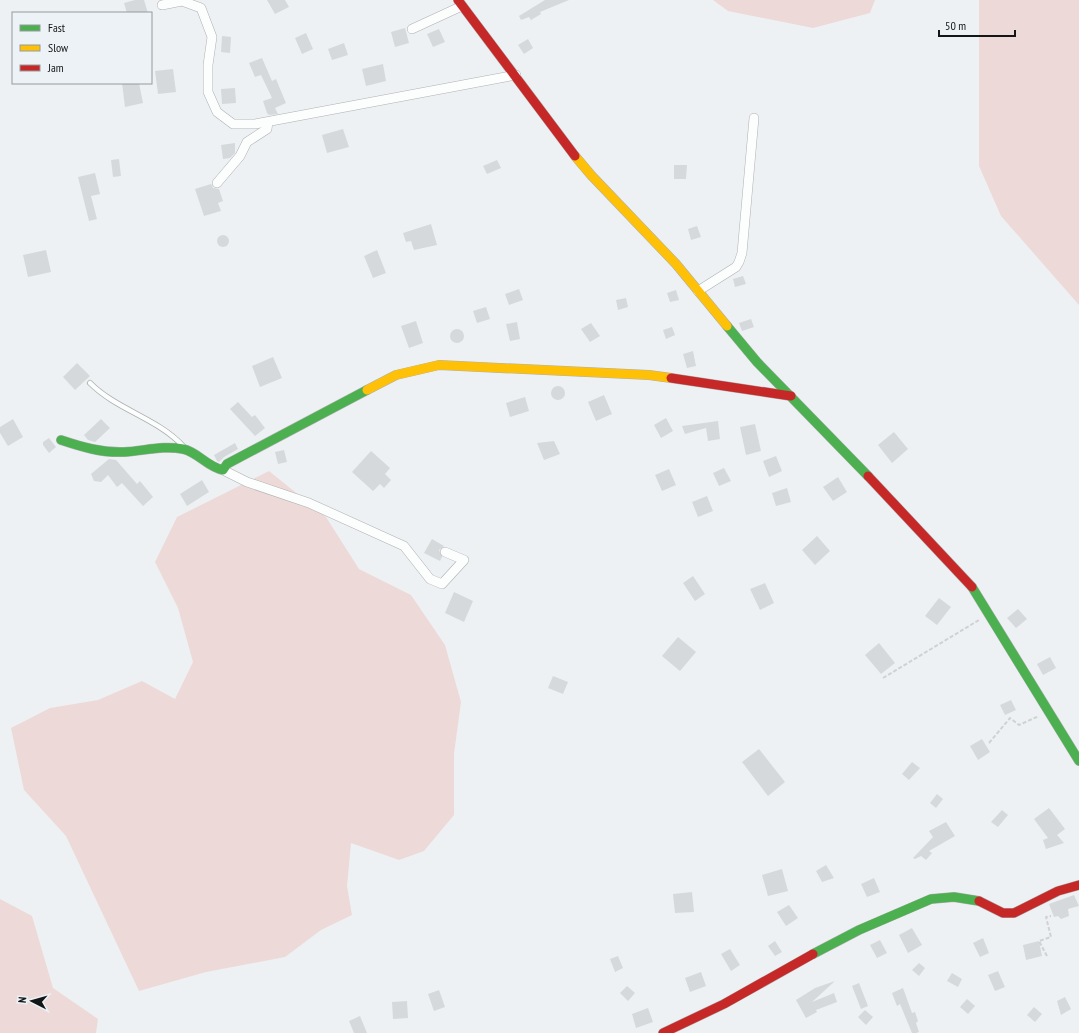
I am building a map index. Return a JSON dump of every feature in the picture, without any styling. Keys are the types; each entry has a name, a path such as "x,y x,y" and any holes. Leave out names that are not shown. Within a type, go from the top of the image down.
{"street":[{"path":"162,5 182,1 201,8 212,37 208,65 208,92 217,112 233,124 255,124 268,122 516,76"},
{"path":"412,29 460,3 572,152 698,291 757,362 970,581 1079,761"},
{"path":"698,291 740,262 754,118"},
{"path":"217,183 240,156 247,142 267,129 268,122"},
{"path":"223,470 228,464 396,375 439,366 649,375 791,396"},
{"path":"61,440 93,450 105,452 127,452 172,447 185,449 215,469 223,470 247,482 309,503 404,546 430,579 442,584 464,560 445,552"},
{"path":"662,1033 724,1004 783,970 859,930 931,899 954,897 982,901 1003,913 1014,913 1058,891 1079,885"}],"lane":[{"path":"90,383 113,401 173,435 185,449"}],"path":[{"path":"883,678 990,613"},
{"path":"989,742 1010,718 1019,725 1050,711"},
{"path":"1047,956 1039,941 1051,937 1046,917 1051,916"}],"shaded area":[{"path":"713,0 875,0 870,13 813,28 728,11"},
{"path":"979,0 1079,0 1079,305 1001,216 979,166"},
{"path":"269,471 326,517 359,569 411,595 445,645 461,702 454,754 454,815 424,851 399,860 351,843 347,886 352,915 321,930 285,957 206,972 139,991 66,836 24,790 11,728 50,708 98,700 142,681 175,699 193,662 178,608 155,562 177,517"},
{"path":"0,899 32,916 53,988 98,1019 96,1033 0,1033"}],"building":[{"path":"135,0 144,0 148,12 127,12 124,3"},
{"path":"267,0 285,0 289,7 275,14"},
{"path":"545,0 569,0 540,12 541,14 531,20 529,17 521,20 519,16"},
{"path":"405,28 409,43 395,47 391,32"},
{"path":"439,29 445,42 433,47 427,34"},
{"path":"306,33 313,49 302,54 295,38"},
{"path":"222,36 231,37 230,53 221,52"},
{"path":"528,39 533,48 524,54 518,45"},
{"path":"344,43 348,55 332,60 328,49"},
{"path":"262,58 272,81 276,79 286,103 275,108 278,114 269,115 267,113 263,101 272,98 261,75 255,77 249,63"},
{"path":"383,64 386,81 366,86 362,69"},
{"path":"173,69 176,92 158,94 155,71"},
{"path":"122,84 139,84 143,103 125,107"},
{"path":"235,88 236,103 222,104 221,89"},
{"path":"343,129 349,147 327,153 322,135"},
{"path":"235,143 235,153 230,158 223,159 221,145"},
{"path":"119,159 121,176 113,177 111,160"},
{"path":"497,160 501,168 487,174 483,166"},
{"path":"674,165 687,165 686,179 674,179"},
{"path":"95,173 100,194 91,196 97,219 89,221 78,177"},
{"path":"211,184 213,188 219,189 223,201 218,203 221,211 204,216 195,189"},
{"path":"431,224 437,245 414,250 411,241 406,242 403,233"},
{"path":"697,226 701,237 691,240 688,229"},
{"path":"223,235 227,237 229,241 227,245 223,247 219,245 217,241 219,237"},
{"path":"46,250 51,272 28,277 23,255"},
{"path":"377,250 386,273 373,278 364,256"},
{"path":"743,276 746,284 735,287 733,279"},
{"path":"519,289 523,300 509,305 505,294"},
{"path":"676,290 679,300 670,302 667,293"},
{"path":"626,298 628,307 618,310 616,300"},
{"path":"486,307 490,319 477,323 473,311"},
{"path":"751,319 754,327 742,331 739,323"},
{"path":"416,321 423,343 409,348 401,326"},
{"path":"517,322 520,339 510,341 506,324"},
{"path":"591,323 600,336 590,342 581,329"},
{"path":"672,327 675,335 666,339 663,330"},
{"path":"457,329 462,331 464,336 462,341 457,343 452,341 450,336 452,331"},
{"path":"693,351 696,366 687,368 683,354"},
{"path":"273,357 282,378 260,387 252,366"},
{"path":"77,363 90,376 75,390 63,377"},
{"path":"555,386 561,386 565,390 565,396 561,400 555,400 551,396 551,390"},
{"path":"604,395 612,414 596,421 588,402"},
{"path":"525,397 529,411 510,417 506,403"},
{"path":"238,402 252,417 255,415 265,428 255,436 230,409"},
{"path":"666,418 673,431 661,438 654,425"},
{"path":"13,419 23,437 8,446 0,433 0,427"},
{"path":"101,419 110,428 95,442 88,440 84,435"},
{"path":"718,421 720,439 708,441 706,428 685,434 682,426"},
{"path":"755,424 761,451 746,455 740,427"},
{"path":"894,432 908,449 892,463 878,445"},
{"path":"49,438 56,447 49,453 43,445 43,442"},
{"path":"554,441 560,454 544,460 537,443"},
{"path":"235,443 238,449 224,457 219,462 217,461 214,455"},
{"path":"284,450 287,462 278,464 275,452"},
{"path":"371,451 390,468 385,474 391,480 384,488 380,484 373,491 352,472"},
{"path":"776,456 782,471 769,477 763,461"},
{"path":"109,459 116,460 137,484 140,481 153,497 143,506 122,483 117,487 108,475 101,482 94,481 91,474"},
{"path":"724,468 731,481 719,486 713,473"},
{"path":"669,469 676,485 662,491 655,475"},
{"path":"838,477 847,492 833,501 823,487"},
{"path":"202,480 209,492 187,506 180,494"},
{"path":"787,488 791,502 776,506 772,493"},
{"path":"707,496 713,511 698,517 692,502"},
{"path":"817,536 830,551 815,565 802,550"},
{"path":"432,539 444,546 439,550 442,557 440,561 424,553"},
{"path":"693,576 705,594 695,601 683,583"},
{"path":"765,583 774,603 760,610 750,589"},
{"path":"454,592 473,601 464,622 445,613"},
{"path":"939,598 951,607 937,625 925,616"},
{"path":"1018,609 1027,619 1016,628 1007,618"},
{"path":"678,637 696,652 680,671 662,656"},
{"path":"879,643 895,663 881,674 865,655"},
{"path":"1050,657 1056,668 1043,675 1037,664"},
{"path":"553,676 568,682 563,694 548,688"},
{"path":"1011,700 1016,710 1005,715 1000,705"},
{"path":"982,739 990,752 978,760 970,746"},
{"path":"759,749 785,782 768,796 742,762"},
{"path":"912,762 920,768 909,780 902,774"},
{"path":"937,794 943,799 936,808 930,803"},
{"path":"1049,808 1065,829 1057,835 1064,843 1046,849 1043,840 1048,838 1034,819"},
{"path":"1002,810 1008,815 998,827 991,822"},
{"path":"946,822 955,836 929,851 932,853 926,860 921,856 915,859 913,858 933,837 929,831"},
{"path":"826,865 834,878 822,882 816,871"},
{"path":"782,869 788,891 768,896 762,875"},
{"path":"874,878 880,892 867,897 861,884"},
{"path":"692,892 694,912 675,913 673,894"},
{"path":"1074,895 1079,906 1068,909 1069,916 1061,919 1058,916 1054,917 1049,904"},
{"path":"789,905 798,918 786,926 777,912"},
{"path":"912,928 922,945 908,953 899,935"},
{"path":"983,938 989,953 980,957 973,943"},
{"path":"880,940 887,953 877,958 870,945"},
{"path":"775,941 782,952 775,956 768,946"},
{"path":"1039,941 1042,956 1026,960 1023,945"},
{"path":"730,949 740,965 731,971 721,954"},
{"path":"618,956 623,968 615,972 610,959"},
{"path":"919,963 925,968 919,976 912,970"},
{"path":"998,971 1005,987 995,991 988,975"},
{"path":"701,972 706,986 690,992 685,978"},
{"path":"952,973 962,979 958,987 947,981"},
{"path":"835,981 812,1002 834,993 837,1002 816,1010 817,1012 806,1018 796,1000 815,988"},
{"path":"859,983 868,1006 861,1009 852,986"},
{"path":"627,986 635,993 628,1001 620,993"},
{"path":"903,988 912,1013 915,1012 918,1021 916,1023 919,1032 916,1033 912,1033 900,1004 897,1006 892,993"},
{"path":"439,990 445,1007 434,1011 428,994"},
{"path":"1065,997 1071,1009 1061,1015 1057,1001"},
{"path":"967,999 975,1006 968,1014 960,1007"},
{"path":"407,1001 408,1018 393,1019 392,1002"},
{"path":"1034,1007 1042,1014 1035,1022 1027,1015"},
{"path":"648,1008 653,1022 636,1028 632,1014"},
{"path":"865,1010 873,1017 866,1025 858,1017"},
{"path":"360,1016 367,1033 354,1033 349,1021"}],"traffic: fast":[{"path":"727,326 757,362 868,476"},
{"path":"61,440 108,452 168,448 183,449 193,453 212,466 223,470 227,464 367,390"},
{"path":"972,587 1079,761"},
{"path":"813,954 859,930 931,899 954,897 979,901"}],"traffic: slow":[{"path":"575,156 591,175 676,264 727,326"},
{"path":"367,390 396,375 439,365 649,375 671,378"}],"traffic: jam":[{"path":"458,0 575,156"},
{"path":"671,378 791,396"},
{"path":"868,476 972,587"},
{"path":"979,901 1003,913 1014,913 1058,891 1079,885"},
{"path":"663,1033 724,1004 813,954"}]}
